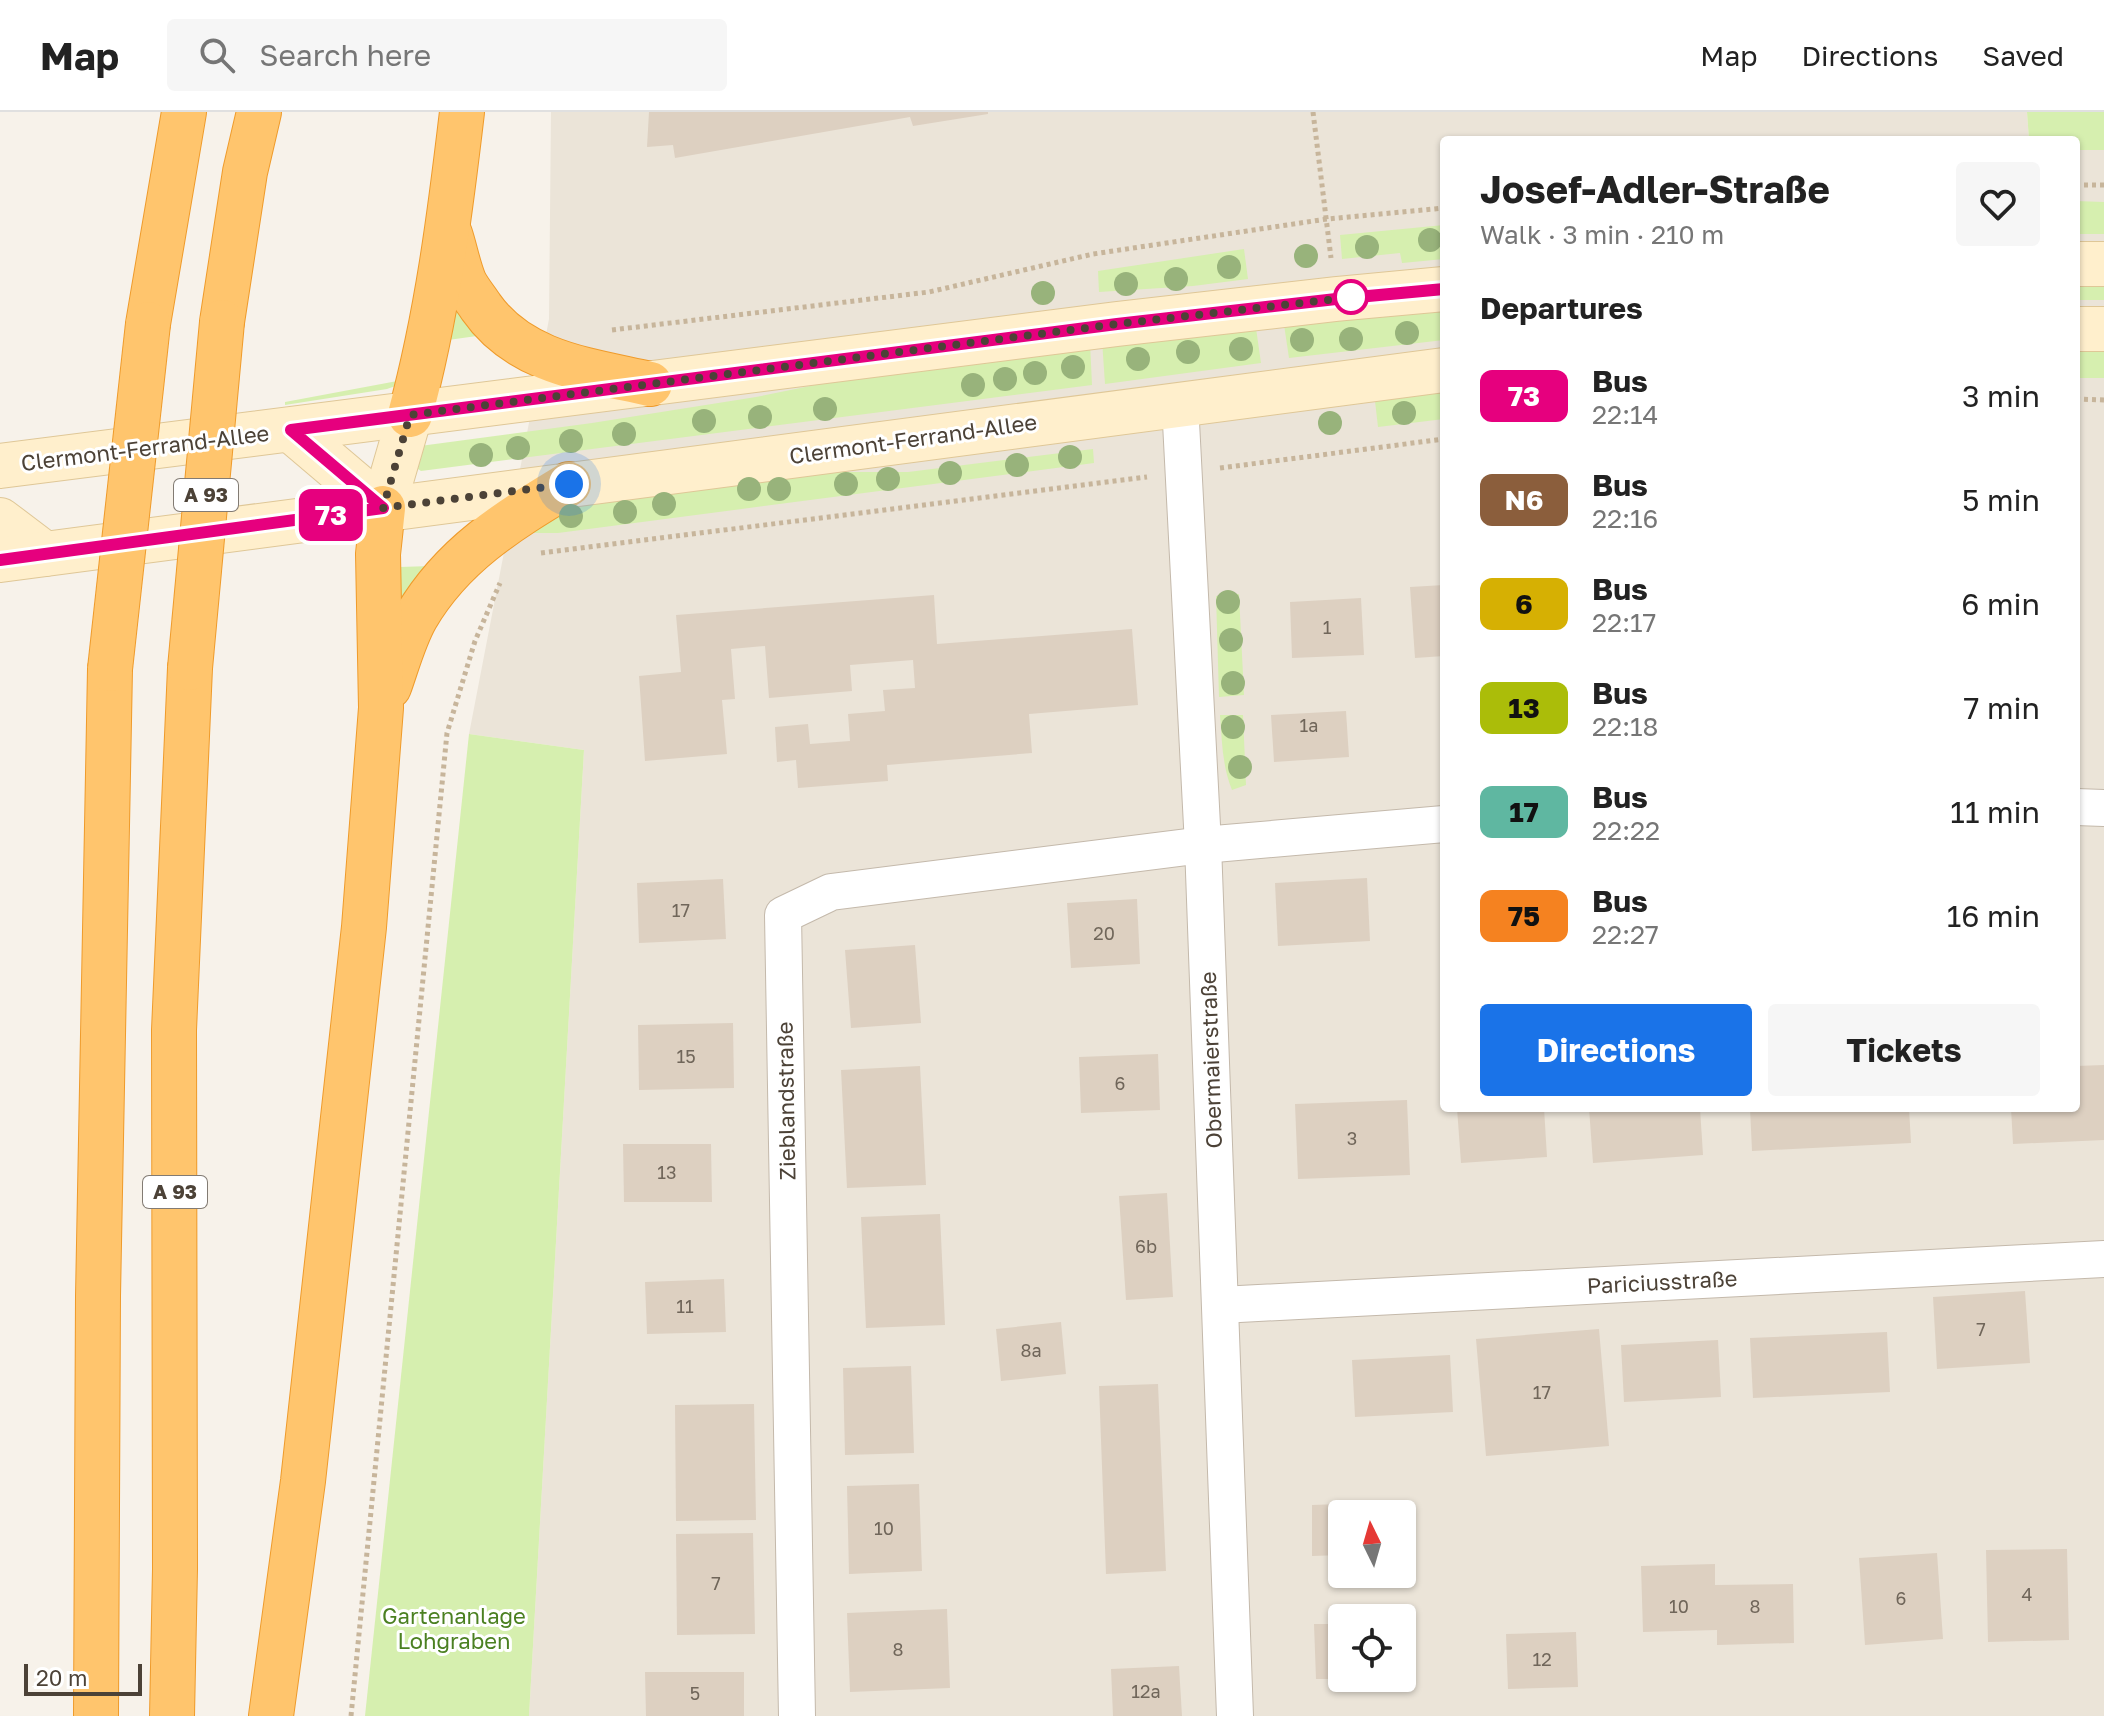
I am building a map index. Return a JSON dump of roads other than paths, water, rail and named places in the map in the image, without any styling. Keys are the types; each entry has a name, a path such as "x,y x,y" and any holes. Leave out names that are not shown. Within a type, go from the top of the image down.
{"highway":[{"path":"96,1716 98,1280 110,669 148,324 184,112"},
{"name":"A 93","path":"172,1716 175,1569 174,1030 190,668 222,322 245,172 259,112"},
{"path":"410,415 423,369 449,227 462,112"},
{"path":"449,227 465,284 487,316 513,341 538,355 568,365 650,384"},
{"path":"381,708 414,620 437,586 463,556 514,517 569,484"},
{"path":"271,1716 303,1481 362,942 381,708 378,554 383,508"}],"street":[{"path":"2080,264 2104,264"},
{"name":"Clermont-Ferrand-Allee","path":"0,466 1336,299 1440,289"},
{"path":"2080,329 2104,329"},
{"name":"Clermont-Ferrand-Allee","path":"0,560 1440,370"},
{"name":"Obermaierstraße","path":"1180,403 1203,845 1235,1716"},
{"path":"383,508 410,415"},
{"name":"Clermont-Ferrand-Allee","path":"291,430 383,508"},
{"path":"0,520 45,554"},
{"path":"2080,807 2104,808"},
{"path":"1203,845 1440,824"},
{"name":"Zieblandstraße","path":"797,1716 783,915 831,892 1203,845"},
{"name":"Pariciusstraße","path":"1221,1305 2104,1259"}],"park label":[{"name":"Gartenanlage Lohgraben","path":"454,1628"}]}
